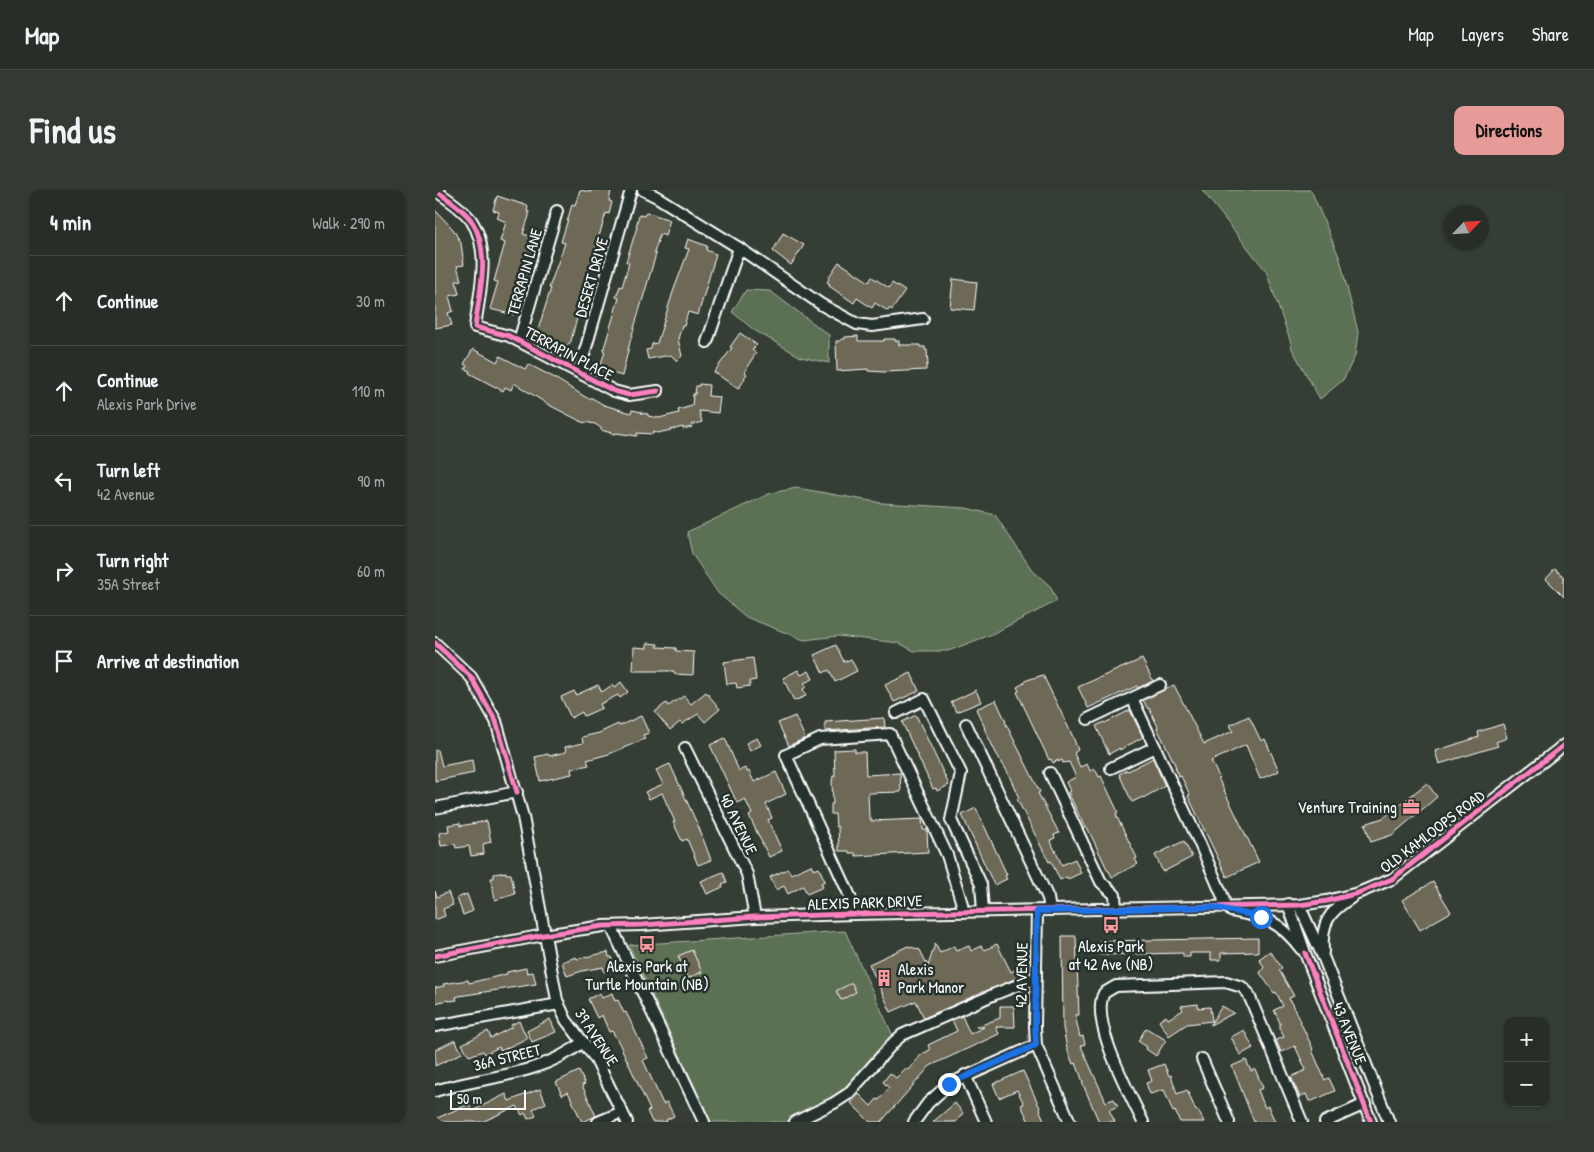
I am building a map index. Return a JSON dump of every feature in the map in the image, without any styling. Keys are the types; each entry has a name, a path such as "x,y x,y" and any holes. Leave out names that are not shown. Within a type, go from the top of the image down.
{"street":[{"name":"TERRAPIN PLACE","path":"435,190 457,206 471,220 479,238 483,259 475,327 509,336 614,391 629,394 658,391"},
{"name":"DESERT DRIVE","path":"579,372 631,190"},
{"path":"643,190 739,248 822,305 857,324 872,326 923,319"},
{"name":"TERRAPIN LANE","path":"519,341 557,211"},
{"path":"707,342 739,248"},
{"name":"39 AVENUE","path":"435,642 471,677 496,721 517,792 559,1004 566,1020 595,1058 625,1117"},
{"path":"1088,719 1160,685"},
{"path":"1132,698 1200,844 1223,897 1225,907"},
{"path":"896,713 924,699 961,772 951,820 981,884 983,911"},
{"path":"965,724 1048,898 1050,910"},
{"path":"853,914 849,894 786,754 820,738 890,734 947,855 963,912"},
{"name":"OLD KAMLOOPS ROAD","path":"1299,905 1327,901 1358,893 1392,879 1564,745"},
{"path":"1111,768 1155,747"},
{"name":"40 AVENUE","path":"685,748 747,874 755,917"},
{"path":"1049,772 1101,882 1115,895 1116,909"},
{"path":"435,808 517,792"},
{"path":"1324,959 1322,939 1331,913 1337,906 1358,893"},
{"name":"43 AVENUE","path":"1288,904 1305,953 1371,1122"},
{"name":"ALEXIS PARK DRIVE","path":"435,956 544,935 611,926 755,917 1299,905"},
{"name":"43 AVENUE","path":"1299,905 1324,959 1389,1122"},
{"path":"1213,907 1261,917 1279,925 1305,953"},
{"name":"42 AVENUE","path":"1037,911 1036,1045 1070,1122"},
{"path":"611,926 704,1122"},
{"path":"795,1122 848,1094 894,1042 902,1036 995,994 1036,978"},
{"path":"1143,1122 1104,1033 1100,1005 1104,994 1116,986 1226,982 1242,987 1247,993 1302,1122"},
{"path":"435,1026 559,1004"},
{"name":"36A STREET","path":"435,1091 533,1069 565,1055 583,1042"},
{"path":"914,1122 928,1103 949,1084 965,1075 1036,1045"},
{"path":"1202,1059 1229,1122"},
{"path":"965,1075 986,1122"},
{"path":"1325,1122 1365,1104"},
{"path":"598,1122 625,1117"}],"green space":[{"path":"1202,190 1311,190 1340,259 1358,332 1355,356 1343,380 1320,399 1292,349 1266,271"},
{"path":"746,290 770,291 829,335 829,363 801,357 754,330 732,312"},
{"path":"797,488 882,503 966,508 995,515 1032,570 1050,586 1057,601 990,635 948,651 914,651 899,643 838,636 804,640 746,617 718,593 692,554 687,532 771,493"},
{"path":"845,931 893,1036 849,1087 818,1107 785,1122 711,1122 629,945"}],"building":[{"path":"580,190 591,192 591,190 611,190 609,201 612,202 609,214 606,213 589,269 591,270 577,311 579,311 571,341 566,348 549,342 551,337 537,333 551,288 549,288 565,243 561,242 572,204 575,205"},
{"path":"497,196 528,206 529,216 523,234 537,238 514,315 490,309 498,282 494,281 505,243 500,241 506,222 497,218 499,212 493,210"},
{"path":"435,210 453,229 461,243 464,265 457,266 461,280 456,281 459,294 449,296 453,311 448,313 452,325 435,328"},
{"path":"646,212 670,220 665,236 660,234 654,253 656,254 622,376 602,370 603,366 600,366 619,298 616,297 620,286 622,287 629,263 626,262 639,215 644,216"},
{"path":"783,233 804,245 791,265 773,251"},
{"path":"688,239 707,246 706,250 716,254 698,315 688,312 684,326 682,325 678,339 682,356 677,361 671,355 648,359 646,350 651,349 652,344 657,343 689,249 685,248"},
{"path":"839,262 869,282 872,277 889,288 892,283 905,291 892,310 890,308 888,311 875,303 872,308 857,298 854,303 829,286 830,284 827,282"},
{"path":"953,279 977,282 974,310 950,308"},
{"path":"740,333 757,345 752,350 756,353 747,367 745,379 738,389 714,372 732,348 730,347"},
{"path":"858,336 858,341 895,339 895,341 899,341 899,345 920,345 920,347 925,347 928,365 926,365 926,370 884,372 868,371 868,369 837,371 836,341 841,341 845,337"},
{"path":"473,349 497,362 500,356 525,369 528,364 587,398 592,398 604,405 631,413 632,410 642,412 648,414 648,416 659,418 679,413 678,410 692,406 696,386 699,386 699,384 709,385 708,396 720,397 718,413 699,411 702,422 683,429 683,427 658,433 653,432 653,434 637,433 637,436 615,434 601,430 595,424 584,423 549,405 514,383 511,390 505,387 503,391 469,373 470,371 465,369 467,366 464,364"},
{"path":"1555,569 1564,577 1564,597 1546,579"},
{"path":"647,643 658,644 657,647 676,648 676,651 694,652 693,675 674,674 674,671 633,671 634,647 647,648"},
{"path":"836,645 844,662 851,659 857,671 835,682 829,670 823,673 814,655"},
{"path":"753,658 756,680 750,681 750,686 737,688 736,683 727,684 724,662"},
{"path":"1142,659 1153,681 1138,688 1137,686 1088,708 1078,687"},
{"path":"798,670 801,675 809,671 813,679 804,683 806,687 803,689 806,696 794,701 783,678"},
{"path":"911,673 919,691 894,702 885,685"},
{"path":"1043,675 1073,737 1078,750 1074,753 1080,767 1087,764 1090,771 1095,769 1099,777 1101,776 1118,812 1116,813 1117,817 1137,858 1135,859 1138,864 1112,877 1068,792 1070,791 1066,782 1076,777 1069,762 1063,763 1062,760 1058,762 1058,760 1053,763 1051,759 1049,760 1017,692 1019,691 1017,687 1027,680"},
{"path":"621,682 628,692 620,698 618,695 600,704 602,708 584,716 582,712 571,718 561,697 574,691 576,695 598,685 602,692 612,685 614,688"},
{"path":"1174,685 1204,744 1233,731 1230,725 1249,716 1261,741 1265,739 1279,771 1260,779 1246,745 1211,761 1259,862 1227,877 1188,796 1190,795 1181,776 1179,777 1149,708 1143,700"},
{"path":"976,690 981,702 956,712 951,702"},
{"path":"706,692 720,709 705,722 698,714 682,724 680,722 670,730 655,712 666,703 668,706 684,696 691,704"},
{"path":"996,700 1040,792 1038,793 1059,833 1050,840 1062,865 1075,859 1081,873 1068,879 1067,877 1060,880 1051,861 1049,862 1017,799 1019,798 1007,771 996,753 976,709"},
{"path":"1130,710 1143,737 1109,754 1096,726"},
{"path":"916,715 949,785 937,791 936,788 933,789 902,722"},
{"path":"641,716 649,733 643,735 645,739 609,754 587,760 589,765 571,769 572,774 540,781 535,757 566,752 565,747 583,743 582,737 599,733 618,724 619,726"},
{"path":"795,716 805,738 789,746 778,723"},
{"path":"884,718 885,727 825,731 825,722"},
{"path":"1503,724 1507,738 1496,742 1498,746 1439,764 1435,751 1479,737 1478,732"},
{"path":"725,738 739,771 745,768 747,772 749,771 754,782 776,772 786,794 766,804 772,818 768,820 782,851 769,857 749,816 752,814 745,799 737,803 710,745"},
{"path":"757,738 761,745 750,751 746,743"},
{"path":"855,749 855,752 865,752 866,775 900,773 901,792 868,793 869,818 871,818 871,821 922,819 923,830 927,830 928,852 856,856 855,853 849,853 849,851 839,851 838,827 836,827 835,814 831,814 831,804 833,804 832,782 833,776 835,776 834,750"},
{"path":"435,750 438,750 442,766 472,760 474,773 435,781"},
{"path":"1153,758 1165,786 1132,802 1119,774"},
{"path":"670,764 699,828 711,860 698,865 687,839 682,841 662,793 649,799 645,792 663,784 656,770"},
{"name":"Venture Training","path":"1427,783 1437,797 1392,835 1371,842 1365,824 1383,818"},
{"path":"976,808 1007,875 1005,876 1007,879 994,885 962,815"},
{"path":"487,821 491,842 483,844 484,854 471,856 469,846 456,848 455,844 441,846 439,833 449,831 448,825 460,823 460,826"},
{"path":"1184,841 1192,857 1163,872 1155,855"},
{"path":"811,865 814,870 819,868 825,881 821,883 823,887 807,894 803,886 788,894 784,886 776,890 770,877 788,869 791,874"},
{"path":"506,872 506,874 511,874 515,894 495,900 491,878 494,878 494,874"},
{"path":"723,872 727,882 722,884 723,887 707,894 701,881"},
{"path":"1433,882 1451,912 1420,930 1402,900"},
{"path":"435,891 437,897 448,892 453,905 443,909 445,916 435,920"},
{"path":"467,894 473,911 463,915 457,898"},
{"path":"1062,936 1076,936 1079,1015 1075,1015 1080,1037 1083,1036 1085,1044 1081,1046 1106,1102 1114,1099 1118,1106 1109,1110 1115,1122 1099,1122 1076,1063 1073,1064 1067,1049 1063,1027"},
{"path":"1258,938 1258,952 1221,953 1221,960 1211,960 1211,953 1190,953 1190,957 1183,957 1183,953 1100,955 1099,941"},
{"path":"935,944 940,953 954,946 956,951 969,946 971,951 982,946 985,950 997,944 1011,972 1015,970 1019,977 924,1018 916,1001 891,1012 869,964 908,946 920,950 928,966"},
{"path":"692,950 702,972 688,978 678,956"},
{"path":"1270,951 1282,968 1279,970 1294,996 1289,998 1325,1080 1329,1078 1335,1091 1312,1101 1309,1101 1306,1094 1300,1097 1291,1077 1306,1070 1295,1046 1281,1052 1276,1040 1284,1037 1274,1010 1283,1006 1276,992 1274,993 1260,973 1264,967 1259,959"},
{"path":"608,952 609,957 612,957 614,970 604,972 603,967 567,976 562,962 576,957 577,959"},
{"path":"526,968 527,973 533,972 536,984 459,996 456,997 457,1000 435,1003 435,988 444,986 443,984 468,980 469,983"},
{"path":"852,983 856,992 841,1000 836,991"},
{"path":"600,993 602,998 612,993 615,1001 618,1000 624,1013 626,1012 648,1058 643,1060 663,1104 667,1102 674,1116 666,1120 667,1122 652,1122 647,1111 650,1110 619,1043 612,1031 609,1032 602,1015 597,1018 588,999"},
{"path":"1198,1004 1198,1008 1210,1007 1212,1021 1187,1024 1169,1036 1159,1021 1166,1016 1168,1019 1183,1010 1181,1006"},
{"path":"1000,1006 1014,1006 1015,1027 996,1027 999,1034 930,1066 881,1122 870,1122 851,1103 859,1094 871,1106 877,1099 879,1100 889,1088 883,1082 890,1073 896,1078 906,1068 908,1070 922,1054 930,1050 928,1045 957,1031 952,1020 962,1016 970,1034 984,1027 976,1027 1000,1018"},
{"path":"1222,1006 1234,1013 1210,1025"},
{"path":"550,1019 556,1032 532,1042 527,1031"},
{"path":"519,1021 527,1038 501,1051 499,1047 485,1054 483,1051 469,1056 462,1044 488,1031 491,1038"},
{"path":"1146,1028 1166,1040 1156,1056 1138,1041"},
{"path":"1244,1030 1253,1048 1240,1055 1231,1037"},
{"path":"455,1040 462,1053 435,1066 435,1050"},
{"path":"1246,1060 1251,1071 1255,1069 1263,1088 1258,1090 1265,1108 1268,1106 1275,1122 1254,1122 1232,1066"},
{"path":"1164,1064 1169,1076 1171,1075 1177,1094 1187,1090 1196,1111 1198,1110 1204,1122 1180,1122 1175,1111 1173,1112 1164,1090 1150,1094 1146,1083 1152,1081 1148,1070"},
{"path":"579,1071 585,1084 582,1085 596,1116 582,1122 568,1092 562,1095 556,1082"},
{"path":"1023,1071 1045,1122 1029,1122 1021,1105 1024,1104 1017,1090 999,1098 993,1084"},
{"path":"540,1089 546,1103 533,1109 536,1116 528,1119 525,1113 522,1115 517,1106 482,1122 435,1122 435,1119 469,1104 472,1111 506,1094 509,1101"},
{"path":"955,1103 963,1113 956,1122 933,1122"}],"cycle path":[{"path":"435,190 471,220 481,245 483,259 475,327 509,336 614,391 629,395 658,391"},
{"path":"435,643 471,677 496,721 517,792"},
{"path":"435,956 544,935 603,926 755,917 1299,905 1327,901 1358,893 1392,879 1564,745"},
{"path":"1305,953 1371,1122"}],"place":[{"name":"Venture Training","path":"1411,807"},
{"name":"Alexis Park at 42 Ave (NB)","path":"1111,925"},
{"name":"Alexis Park at Turtle Mountain (NB)","path":"647,944"},
{"name":"Alexis Park Manor","path":"884,978"}],"route":[{"path":"949,1084 965,1075 1036,1045 1037,911 1213,907 1261,917"}]}
